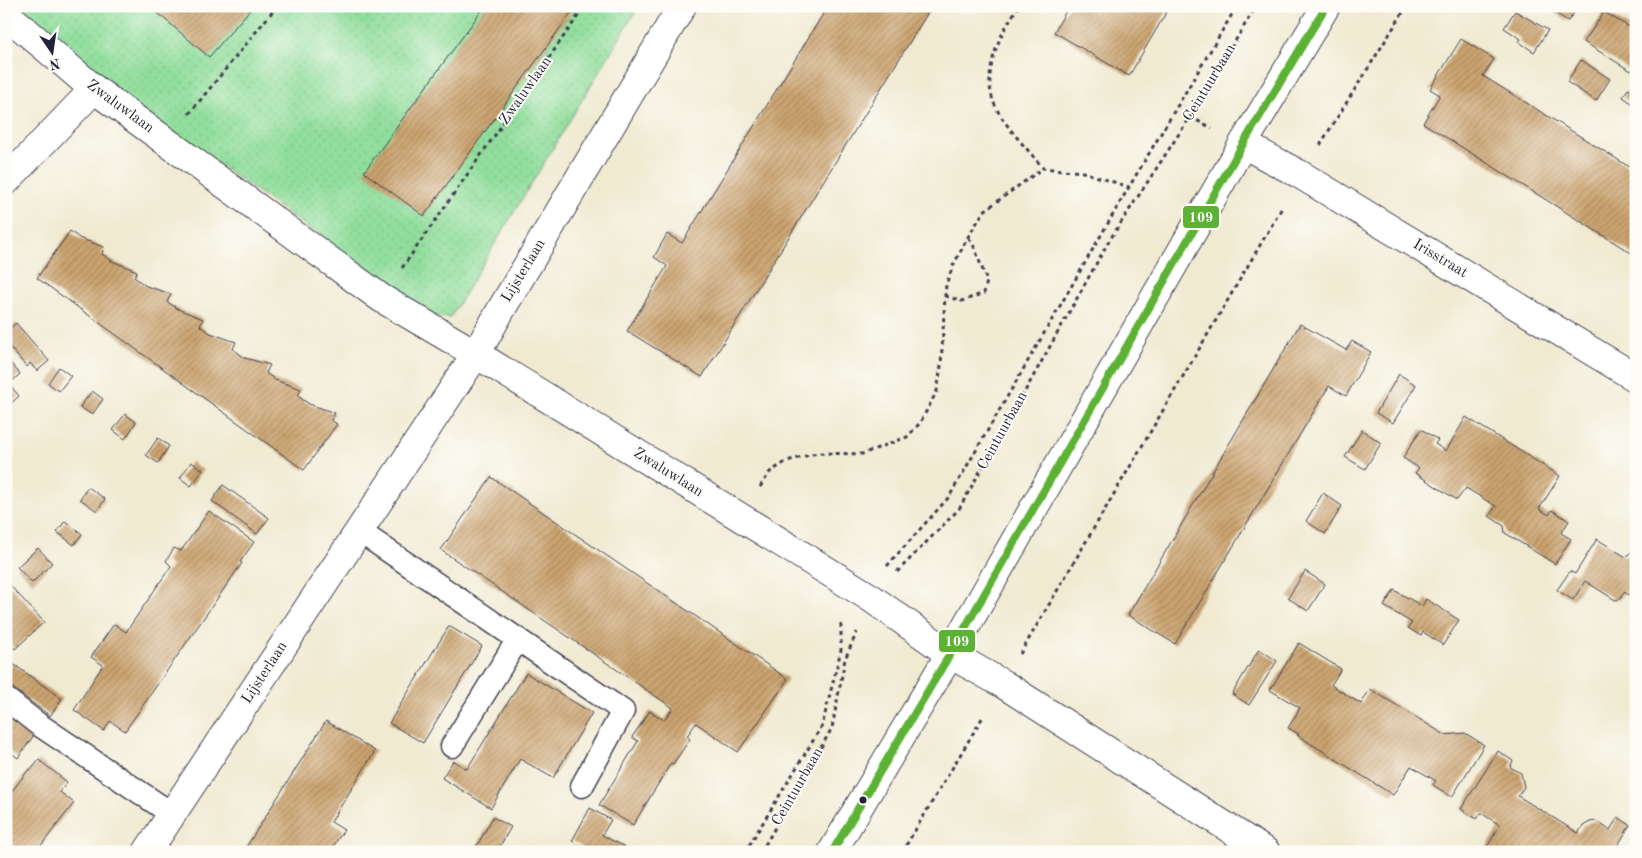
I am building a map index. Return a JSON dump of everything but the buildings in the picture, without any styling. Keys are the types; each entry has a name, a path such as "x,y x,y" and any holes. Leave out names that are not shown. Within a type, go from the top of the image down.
{"street":[{"name":"Lijsterlaan","path":"147,852 476,354 682,6"},
{"path":"832,852 950,654 1243,144 1326,6"},
{"name":"Zwaluwlaan","path":"6,14 94,89 381,298 476,354 863,593 950,654 1003,684 1266,852"},
{"path":"6,182 94,89"},
{"name":"Irisstraat","path":"1243,144 1301,175 1636,378"}],"lane":[{"path":"359,531 623,711 582,786"},
{"path":"452,746 518,639"},
{"path":"6,699 38,724 172,814"}],"path":[{"name":"Zwaluwlaan","path":"167,142 277,6"},
{"name":"Zwaluwlaan","path":"381,298 585,6"},
{"path":"1019,6 993,56 990,78 992,99 1000,115 1043,168"},
{"path":"745,852 822,726 842,650 841,609 863,593 949,498 1129,187 1238,6"},
{"name":"Ceintuurbaan","path":"761,852 832,728 845,659 863,593 959,509 1109,241 1190,117 1256,6"},
{"path":"902,852 1003,684 1301,175 1407,6"},
{"path":"739,517 770,472 787,461 817,453 862,454 908,437 920,423 938,391 946,286 953,266 984,211 1043,168 1083,172 1129,187"},
{"path":"945,296 962,301 984,292 987,281 973,244 968,237"}],"green space":[{"path":"18,6 639,6 450,318 433,316 118,93"}],"transit line":[{"name":"109","path":"832,852 950,654 1243,144 1326,6"}]}
